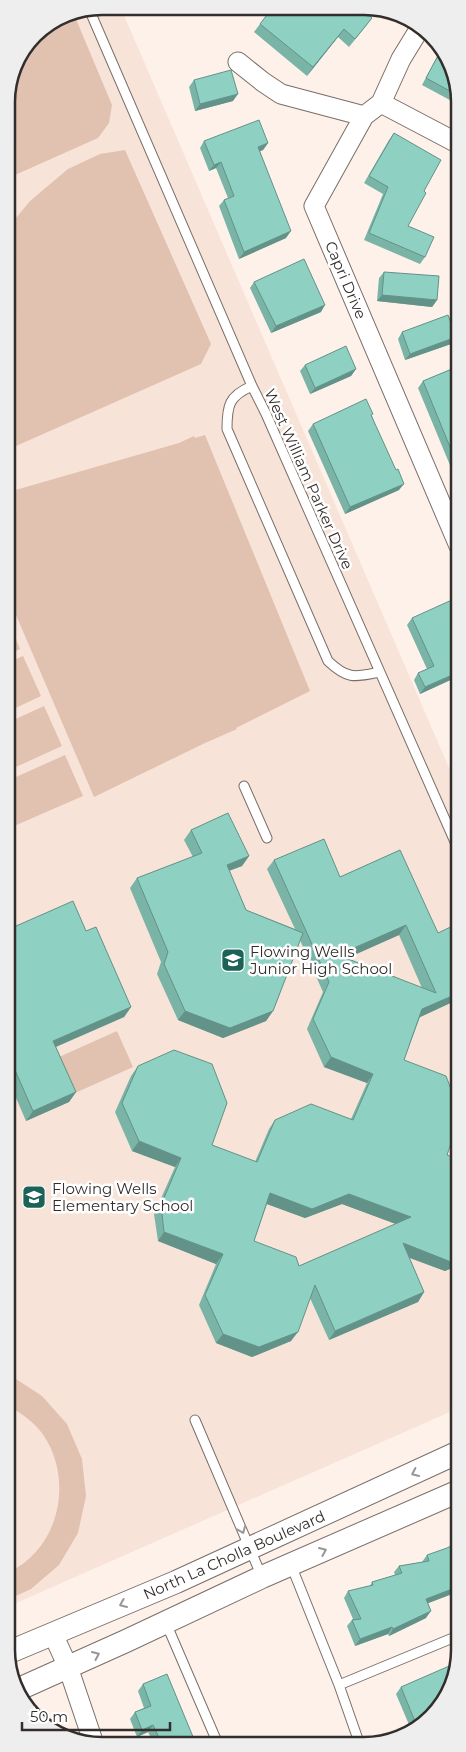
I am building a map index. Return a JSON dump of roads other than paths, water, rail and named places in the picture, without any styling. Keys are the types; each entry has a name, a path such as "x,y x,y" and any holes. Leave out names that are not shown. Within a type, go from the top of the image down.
{"street":[{"name":"Capri Drive","path":"416,34 401,59 381,103 364,116 314,206 451,521"},
{"path":"238,62 281,94 364,116"},
{"path":"381,103 451,140"},
{"name":"North La Cholla Boulevard","path":"15,1650 176,1582 451,1456"},
{"path":"24,1687 166,1623 262,1577 451,1495"},
{"path":"53,1634 68,1667 91,1736"}],"lane":[{"path":"92,16 252,386"},
{"name":"West William Parker Drive","path":"380,672 358,677 341,673 328,661 227,429 227,409 238,392 252,386 380,672 451,832"},
{"path":"244,786 267,838"},
{"path":"195,1420 262,1577"},
{"path":"291,1564 339,1685 357,1737"},
{"path":"166,1623 215,1737"},
{"path":"339,1685 451,1639"}],"place":[{"name":"Flowing Wells Junior High School","path":"233,960"},
{"name":"Flowing Wells Elementary School","path":"34,1197"}]}
